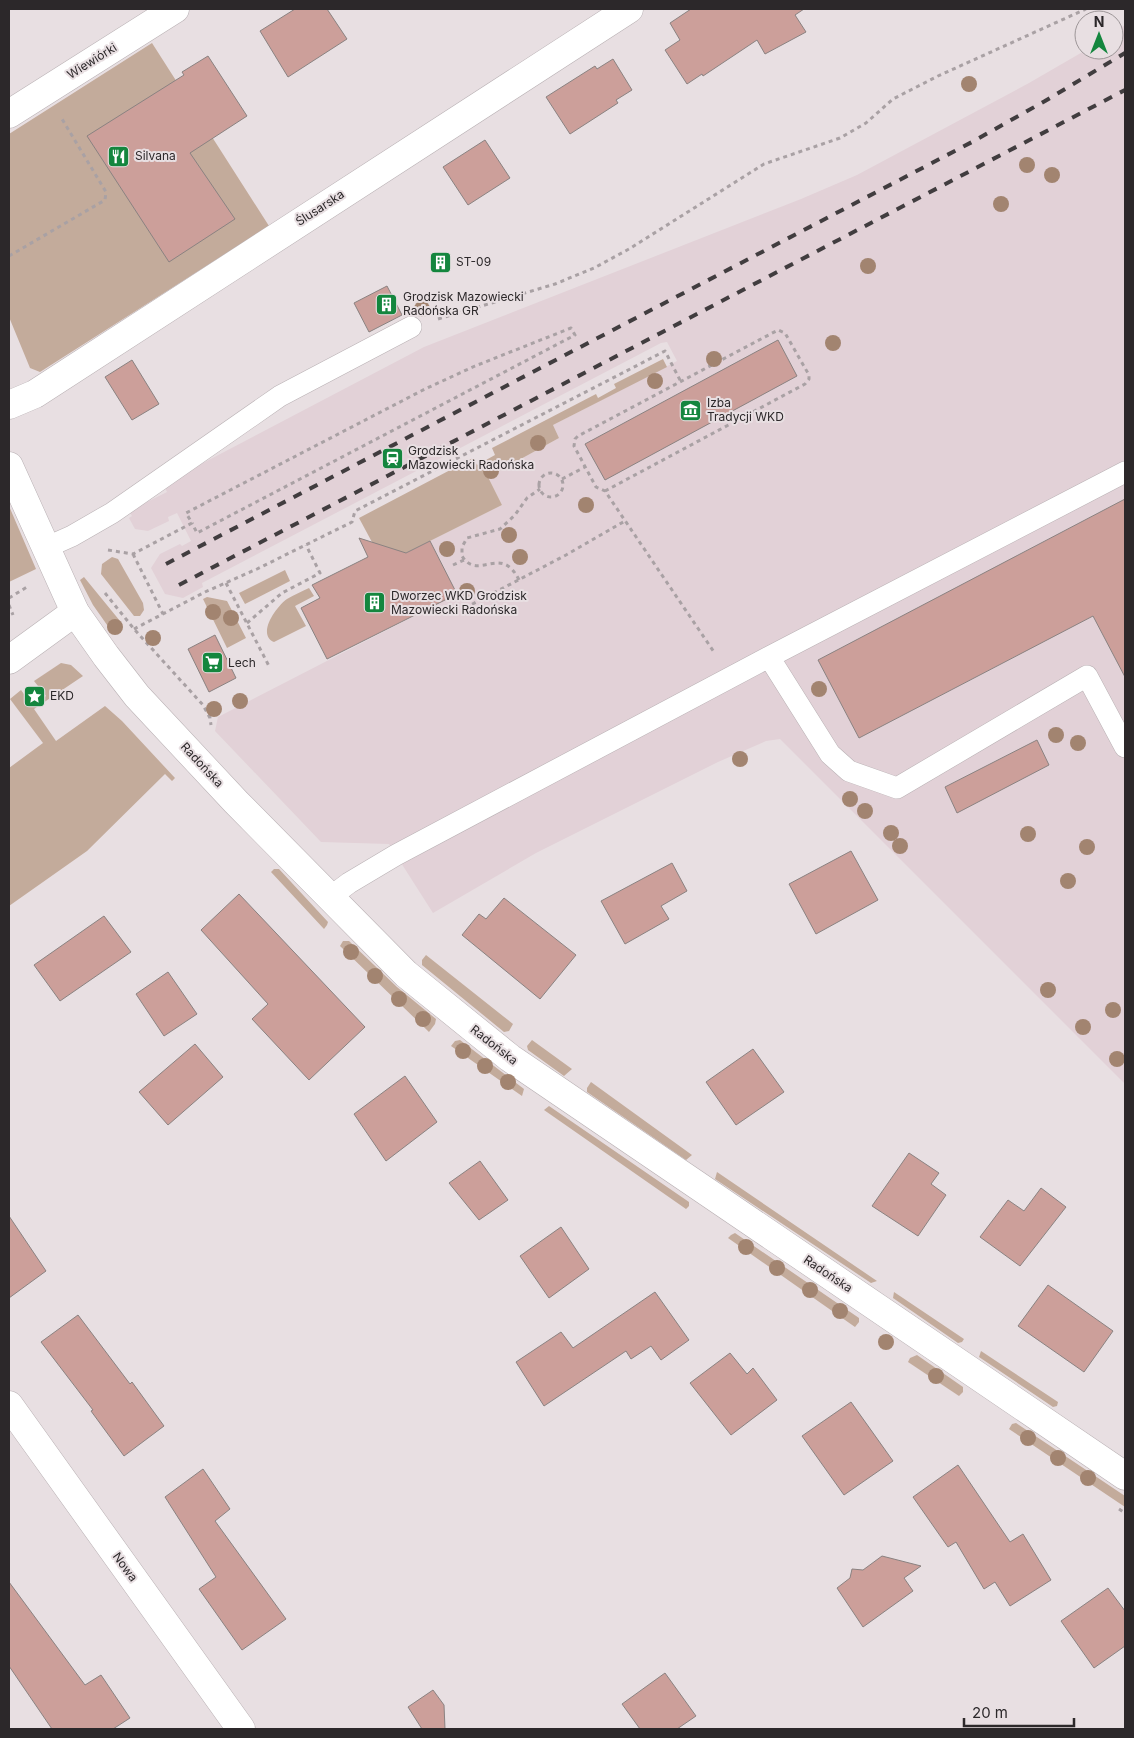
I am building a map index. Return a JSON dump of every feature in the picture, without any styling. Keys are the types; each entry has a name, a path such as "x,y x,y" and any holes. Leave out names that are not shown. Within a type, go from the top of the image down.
{"street":[{"name":"Wiewiórki","path":"9,114 175,9"},
{"name":"Ślusarska","path":"9,405 35,394 629,9"},
{"name":"Radońska","path":"9,466 75,612 137,696 329,898 406,974 510,1058 1125,1476"},
{"path":"9,660 75,612"},
{"name":"Nowa","path":"9,1405 241,1729"}],"lane":[{"path":"45,548 72,536 112,513 280,396 411,327"},
{"path":"329,898 349,883 396,855 769,657 1125,472"},
{"path":"769,657 830,754 849,771 897,788 1087,676 1125,748"}],"path":[{"path":"411,327 555,284 594,268 629,249 764,164 840,138 866,123 893,98 1086,9"},
{"path":"9,256 105,200 106,197 106,192 45,91"},
{"path":"571,328 575,335 196,533 192,523 186,513 425,389 475,366 571,328"},
{"path":"605,491 806,384 809,379 808,375 785,333 778,330 575,439 574,446 596,487 605,491 702,632 730,678"},
{"path":"134,629 352,522 355,511 665,351 681,382"},
{"path":"562,479 586,467"},
{"path":"555,474 562,479 563,488 557,496 547,496 540,489 540,481 546,475 555,474"},
{"path":"519,580 514,571 506,564 495,562 473,566 464,560 462,547 467,538 500,528 516,515 527,498 540,489"},
{"path":"466,608 625,521"},
{"path":"100,549 133,554 192,523"},
{"path":"247,622 282,593 320,573 306,545"},
{"path":"133,554 164,614"},
{"path":"453,565 464,560"},
{"path":"226,583 270,668"},
{"path":"9,598 32,584"},
{"path":"100,587 134,629 203,705 210,718 211,726"}],"shaded area":[{"path":"1124,26 1125,1084 780,739 766,741 718,762 536,853 433,913 389,844 321,842 215,731 218,717 457,594 430,541 502,505 488,477 559,438 553,425 677,361 667,342 661,343 202,583 203,587 183,598 165,594 151,568 160,554 191,541 177,513 168,517 169,521 148,531 135,529 129,518 132,516 129,511 167,492 163,484 424,347 801,199 857,175 1074,57 1074,60 1124,60"},
{"path":"152,43 269,226 40,372 30,368 9,317 9,134"},
{"path":"663,359 667,367 553,425 559,438 488,477 502,505 394,559 373,544 359,518 473,458 477,465 495,455 492,448 596,394 598,398 616,388 614,384"},
{"path":"9,506 36,569 9,582"},
{"path":"112,557 118,559 143,603 144,610 140,616 134,616 101,574 102,564"},
{"path":"285,570 290,581 245,604 239,593"},
{"path":"84,577 120,621 119,626 112,632 93,605 80,580"},
{"path":"309,588 314,596 295,606 306,626 274,642 267,633 270,620 287,599"},
{"path":"207,597 227,601 246,638 227,648 203,599"},
{"path":"61,663 71,665 83,676 34,709 56,741 105,706 122,721 175,778 172,781 165,774 87,851 9,906 9,768 43,743 10,699 21,690 32,705 46,696 34,681"},
{"path":"274,869 279,869 328,922 324,929 271,872"},
{"path":"343,941 349,941 397,987 436,1019 429,1032 340,946"},
{"path":"426,955 513,1024 509,1031 504,1032 422,965 422,960"},
{"path":"460,1040 524,1089 522,1096 451,1046 455,1041"},
{"path":"532,1040 572,1069 564,1076 528,1050 527,1046"},
{"path":"591,1082 692,1155 686,1160 587,1092"},
{"path":"549,1106 689,1202 689,1206 686,1209 544,1110"},
{"path":"717,1172 877,1281 871,1283 715,1179"},
{"path":"735,1233 859,1318 859,1322 855,1327 728,1238"},
{"path":"894,1292 964,1339 962,1342 958,1343 893,1298"},
{"path":"981,1351 1058,1402 1057,1406 1053,1407 979,1357"},
{"path":"917,1355 963,1387 963,1392 959,1396 908,1362 910,1358"},
{"path":"1016,1423 1125,1496 1125,1507 1009,1429 1012,1424"}],"building":[{"path":"295,9 327,9 347,39 288,77 260,31"},
{"path":"691,9 804,9 795,15 806,32 765,54 757,40 703,76 702,74 687,84 665,50 680,40 670,23"},
{"path":"208,56 247,116 190,153 235,219 169,262 87,136 184,75 182,72"},
{"path":"613,59 632,90 616,100 618,103 570,134 546,97 595,66 597,69"},
{"path":"485,140 510,178 468,205 443,167"},
{"path":"387,286 402,315 369,332 354,303"},
{"name":"Izba Tradycji WKD","path":"778,340 797,376 605,480 585,444"},
{"path":"132,360 159,404 132,420 105,377"},
{"path":"1125,499 1125,677 1093,616 859,738 818,660"},
{"name":"Dworzec WKD Grodzisk Mazowiecki Radońska","path":"359,538 406,553 430,541 457,594 327,659 301,608 320,598 312,585 368,557"},
{"name":"Lech","path":"215,635 236,678 209,692 188,649"},
{"path":"1037,740 1049,765 957,813 945,787"},
{"path":"851,851 878,900 816,934 789,884"},
{"path":"672,863 687,891 661,906 669,919 625,944 601,901"},
{"path":"239,894 365,1027 309,1080 252,1019 268,1004 201,930"},
{"path":"504,898 576,955 540,999 462,935 479,914 486,919"},
{"path":"104,916 131,952 60,1001 34,965"},
{"path":"168,972 197,1014 164,1036 136,994"},
{"path":"195,1044 223,1077 168,1125 139,1092"},
{"path":"753,1049 784,1092 736,1125 706,1082"},
{"path":"405,1076 437,1122 386,1161 354,1114"},
{"path":"909,1153 939,1173 931,1184 946,1195 918,1236 872,1206"},
{"path":"480,1161 508,1200 479,1220 449,1183"},
{"path":"1041,1188 1066,1207 1020,1266 980,1237 1008,1200 1024,1211"},
{"path":"9,1216 46,1271 9,1298"},
{"path":"561,1227 589,1269 549,1298 520,1256"},
{"path":"1048,1285 1113,1331 1084,1372 1018,1326"},
{"path":"655,1292 689,1340 661,1360 651,1346 631,1359 626,1351 544,1406 516,1362 561,1332 573,1348"},
{"path":"78,1315 130,1384 132,1382 164,1426 124,1456 91,1411 93,1410 41,1342"},
{"path":"730,1353 747,1374 753,1368 777,1400 731,1435 690,1383"},
{"path":"851,1402 893,1461 844,1495 802,1436"},
{"path":"958,1465 1010,1542 1023,1534 1051,1580 1010,1606 995,1582 984,1589 956,1542 948,1547 913,1497"},
{"path":"203,1469 230,1509 215,1521 286,1619 242,1650 199,1589 216,1577 165,1497"},
{"path":"882,1556 921,1566 904,1578 913,1591 863,1627 837,1588 850,1578 852,1569 863,1570"},
{"path":"9,1582 85,1685 101,1675 130,1718 113,1729 52,1729 9,1666"},
{"path":"1108,1588 1125,1611 1125,1646 1094,1668 1061,1621"},
{"path":"665,1673 696,1716 677,1729 640,1729 622,1704"},
{"path":"433,1690 444,1705 445,1729 422,1729 408,1707"}],"railway":[{"path":"166,564 972,142 1125,53"},
{"path":"179,585 1125,90"}],"place":[{"name":"Silvana","path":"119,156"},
{"name":"ST-09","path":"440,262"},
{"name":"Grodzisk Mazowiecki Radońska GR","path":"387,304"},
{"name":"Izba Tradycji WKD","path":"691,410"},
{"name":"Grodzisk Mazowiecki Radońska","path":"392,458"},
{"name":"Dworzec WKD Grodzisk Mazowiecki Radońska","path":"375,603"},
{"name":"Lech","path":"212,663"},
{"name":"EKD","path":"34,696"}]}
